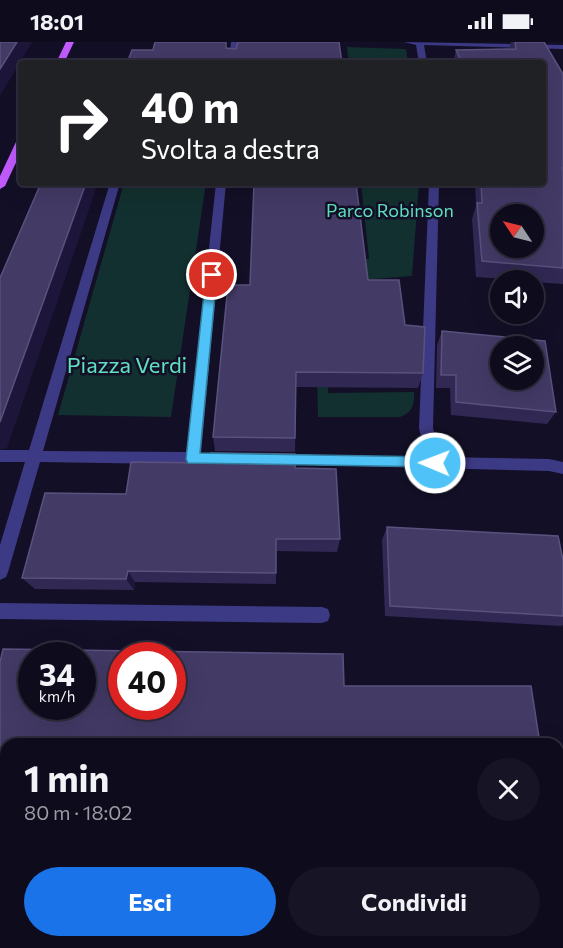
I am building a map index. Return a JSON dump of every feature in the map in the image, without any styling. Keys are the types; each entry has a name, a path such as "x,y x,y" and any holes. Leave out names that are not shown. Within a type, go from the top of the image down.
{"main road":[{"path":"61,60 70,42"},
{"path":"0,186 17,158"}],"street":[{"path":"233,60 235,42"},
{"path":"408,42 563,47"},
{"path":"420,43 423,60"},
{"path":"0,572 114,186"},
{"path":"193,459 221,186"},
{"path":"434,186 426,428 435,463"},
{"path":"0,456 549,465 563,468"},
{"path":"0,611 322,615"}],"green space":[{"path":"347,47 406,49 408,60 349,60"},
{"name":"Piazza Verdi","path":"123,186 206,186 171,417 58,415"},
{"name":"Parco Robinson","path":"361,186 419,186 412,276 360,280 257,258 369,259"},
{"path":"315,289 325,289 328,393 414,392 413,404 407,413 400,417 318,417"}],"building":[{"path":"0,42 17,42 0,69"},
{"path":"155,42 226,42 226,48 236,49 238,42 339,42 342,60 128,60 132,50 153,50"},
{"path":"515,42 544,42 563,74 563,268 482,261 477,203 482,203 481,186 546,186 546,60 461,60 456,50 516,49"},
{"path":"40,186 85,186 0,422 0,278"},
{"path":"254,186 356,186 368,280 399,280 405,325 425,327 423,373 296,372 295,438 213,437 228,285 250,285"},
{"path":"442,331 494,336 490,336 490,390 544,390 545,341 556,412 456,402 456,375 441,375"},
{"path":"211,453 295,454 295,468 336,469 340,539 276,539 276,573 128,571 126,579 22,578 45,493 126,494 131,462 210,463"},
{"path":"387,527 558,536 563,560 563,616 390,606"},
{"path":"3,649 18,649 18,720 96,720 96,650 108,651 108,720 186,720 186,652 343,654 344,686 531,686 539,738 0,738 0,662"}],"route":[{"path":"212,275 193,459 435,463"}]}
